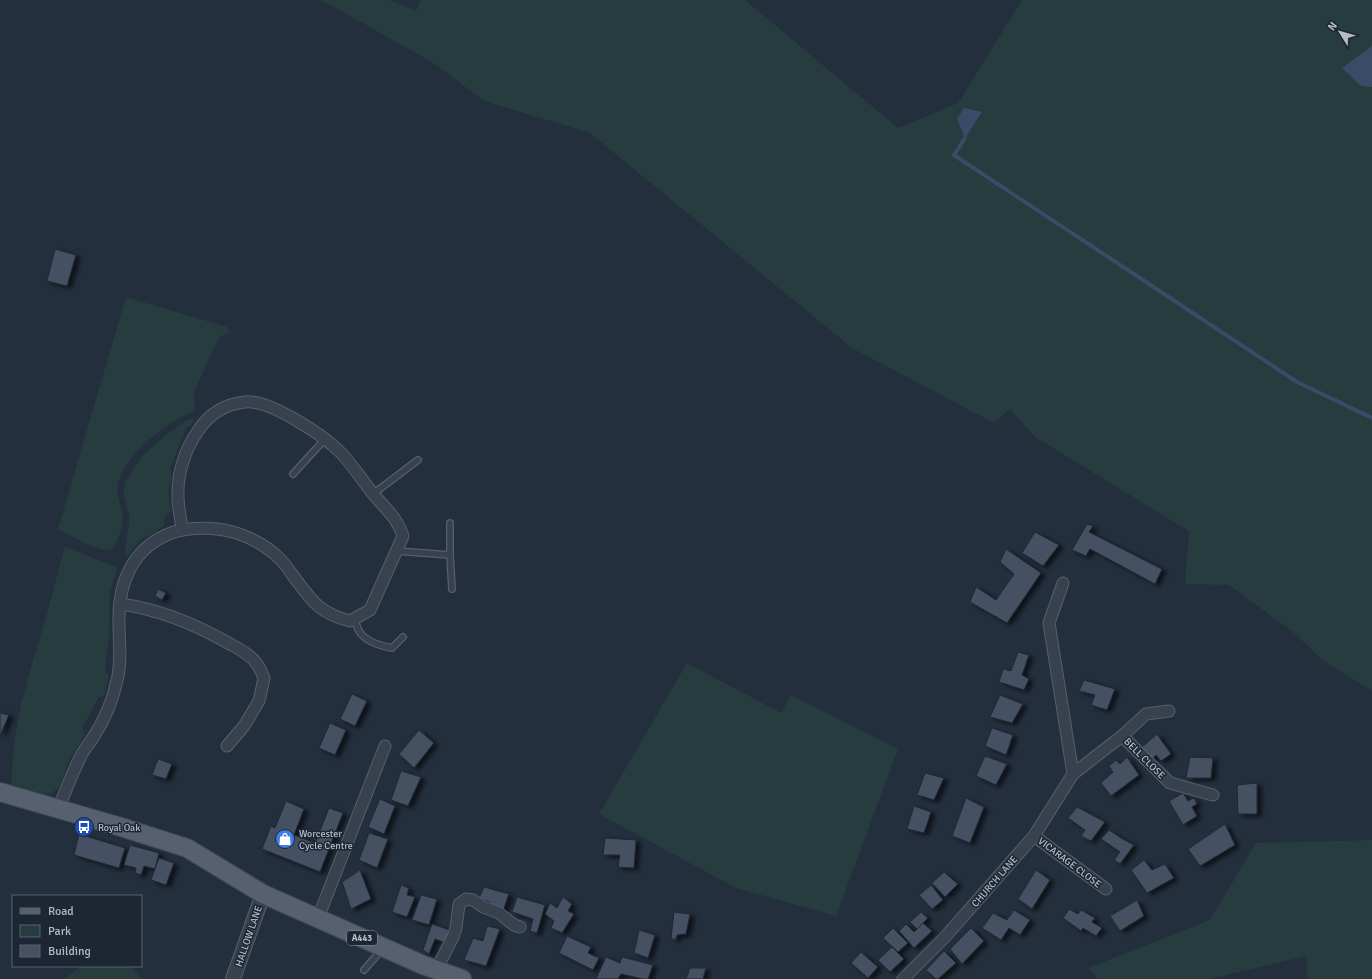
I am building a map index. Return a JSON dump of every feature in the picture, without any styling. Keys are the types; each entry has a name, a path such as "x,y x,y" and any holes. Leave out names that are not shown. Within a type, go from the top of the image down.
{"main road":[{"name":"A443","path":"0,792 187,848 263,894 436,970 462,979"}],"street":[{"path":"58,809 81,755 105,716 118,679 121,590 126,575 145,548 159,538 182,530 219,529 241,534 261,544 280,559 307,596 321,609 336,618 350,621 370,610 403,536 400,526 393,515 373,494 340,452 325,439 303,423 280,411 246,401 218,410 205,421 193,438 185,457 180,477 178,496 182,530"},
{"path":"1063,584 1049,623 1073,774"},
{"path":"120,604 140,606 188,622 211,633 240,650 256,663 264,678 259,701 244,726 227,746"},
{"name":"CHURCH LANE","path":"903,979 944,938 1034,836 1073,774 1122,736 1146,714 1169,711"},
{"name":"BELL CLOSE","path":"1122,736 1170,784 1213,795"},
{"path":"318,918 385,746"},
{"name":"VICARAGE CLOSE","path":"1034,836 1106,889"},
{"name":"HALLOW LANE","path":"233,979 263,894"},
{"path":"436,970 453,937 456,928 459,904 466,898 473,900 483,908 499,914 514,925 520,927"}],"lane":[{"path":"293,474 325,439"},
{"path":"373,494 418,460"},
{"path":"450,523 452,589"},
{"path":"396,550 450,555"},
{"path":"354,619 358,631 364,637 373,642 392,648 404,637"},
{"path":"364,970 378,954 381,946"}],"green space":[{"path":"318,0 389,0 416,11 421,0 745,0 898,128 958,103 1022,0 1372,0 1372,691 1321,659 1292,631 1229,585 1185,584 1189,531 1035,437 1010,409 994,423 852,348 590,133 484,101 435,64 329,4"},
{"path":"126,297 227,327 230,332 219,337 194,392 195,411 172,422 149,440 130,460 123,472 117,488 123,520 113,549 107,550 85,543 58,529"},
{"path":"195,419 191,426 186,428 170,469 172,476 169,493 172,510 164,518 164,525 154,533 140,540 127,557 125,550 130,518 123,493 126,481 142,456 165,436 187,420"},
{"path":"65,546 117,568 110,592 109,641 105,669 109,677 104,695 98,698 83,727 84,736 68,763 60,786 51,794 44,795 11,785 14,744 21,704"},
{"path":"687,663 781,713 791,695 898,749 836,916 736,888 599,814"},
{"path":"1372,840 1372,979 1307,979 1307,956 1209,979 1098,979 1088,968 1210,920 1256,843"},
{"path":"80,967 133,967 142,979 64,979"}],"water":[{"path":"1372,46 1372,87 1361,86 1342,68"},
{"path":"964,108 982,112 965,138 957,119"}],"building":[{"path":"55,249 76,255 67,286 47,281"},
{"path":"1087,524 1093,526 1089,532 1162,569 1155,584 1090,549 1086,556 1072,550"},
{"path":"1035,532 1059,545 1043,566 1022,553"},
{"path":"1006,549 1041,573 1007,623 970,602 976,587 996,600 1014,574 1000,562"},
{"path":"158,589 166,593 162,600 155,596"},
{"path":"1018,652 1029,655 1022,675 1029,679 1024,690 999,682 1003,669 1011,671"},
{"path":"1084,680 1115,689 1107,710 1091,705 1095,695 1079,691"},
{"path":"352,694 367,701 355,726 340,719"},
{"path":"1000,695 1023,704 1012,723 990,717"},
{"path":"0,713 9,715 0,736"},
{"path":"330,723 346,730 335,755 319,748"},
{"path":"992,728 1013,735 1006,755 985,746"},
{"path":"419,730 434,743 414,768 399,754"},
{"path":"1157,734 1171,754 1161,761 1156,755 1151,760 1141,748"},
{"path":"985,756 1007,764 996,785 976,776"},
{"path":"1127,757 1139,775 1111,796 1101,783 1113,772 1109,766 1116,760 1120,764"},
{"path":"1190,757 1213,758 1211,778 1186,778"},
{"path":"158,759 172,764 166,779 152,775"},
{"path":"401,771 421,777 408,806 391,800"},
{"path":"925,773 944,778 934,800 917,795"},
{"path":"1257,783 1257,814 1238,814 1237,785"},
{"path":"1183,793 1188,801 1194,798 1197,804 1192,807 1197,816 1183,825 1169,801"},
{"path":"966,798 984,807 970,843 952,836"},
{"path":"380,799 395,806 384,834 368,827"},
{"name":"Worcester Cycle Centre","path":"286,801 304,809 294,835 315,843 329,808 343,813 320,872 262,849 271,826 275,828"},
{"path":"914,806 931,812 924,833 907,829"},
{"path":"1077,807 1105,822 1091,841 1081,836 1085,830 1068,818"},
{"path":"1225,824 1235,845 1200,866 1188,849"},
{"path":"1109,830 1134,845 1120,864 1114,860 1120,852 1101,839"},
{"path":"369,833 388,839 377,868 359,860"},
{"path":"79,834 125,848 119,868 74,855"},
{"path":"605,838 636,840 634,868 618,867 620,855 603,855"},
{"path":"130,845 159,853 155,869 144,866 141,875 135,873 136,868 124,865"},
{"path":"159,858 174,863 166,885 151,880"},
{"path":"1144,860 1152,870 1165,864 1174,878 1147,893 1131,870"},
{"path":"360,870 371,899 351,909 342,882"},
{"path":"1036,870 1050,880 1032,909 1018,899"},
{"path":"944,872 958,884 945,897 932,883"},
{"path":"401,885 409,888 407,895 415,897 407,917 392,912"},
{"path":"931,885 943,900 932,909 919,895"},
{"path":"484,887 509,894 503,911 490,908 491,903 479,898"},
{"path":"421,895 437,899 429,925 412,920"},
{"path":"517,897 545,905 537,933 530,931 533,919 512,912"},
{"path":"563,897 572,904 568,911 574,914 562,933 551,928 554,921 545,914 550,903 557,908"},
{"path":"1137,900 1144,916 1120,931 1110,916"},
{"path":"1069,909 1078,914 1081,910 1095,918 1092,922 1102,928 1096,936 1083,928 1081,931 1063,918"},
{"path":"1014,910 1030,920 1020,935 1009,928 1001,940 982,928 993,913 1007,920"},
{"path":"674,912 690,914 686,934 677,935 676,939 671,939"},
{"path":"921,912 928,918 917,929 910,922"},
{"path":"923,923 932,931 914,948 899,931 906,924 914,932"},
{"path":"432,924 453,931 448,944 435,939 429,954 423,950"},
{"path":"487,926 500,929 486,966 464,960 473,938 483,941"},
{"path":"893,928 908,943 898,952 883,938"},
{"path":"971,928 984,941 962,964 950,949"},
{"path":"639,930 655,935 648,958 634,953"},
{"path":"567,936 591,947 588,953 599,958 593,970 559,953"},
{"path":"892,947 904,959 890,972 878,960"},
{"path":"944,951 956,963 938,979 936,979 926,970"},
{"path":"861,952 878,967 868,978 851,963"},
{"path":"606,957 620,963 622,957 653,965 648,979 621,974 618,979 596,979"},
{"path":"690,968 706,968 703,979 686,979"}],"waterway":[{"path":"965,138 954,155 1297,382 1372,418"}],"place":[{"name":"Royal Oak","path":"84,827"},
{"name":"Worcester Cycle Centre","path":"285,839"}]}
